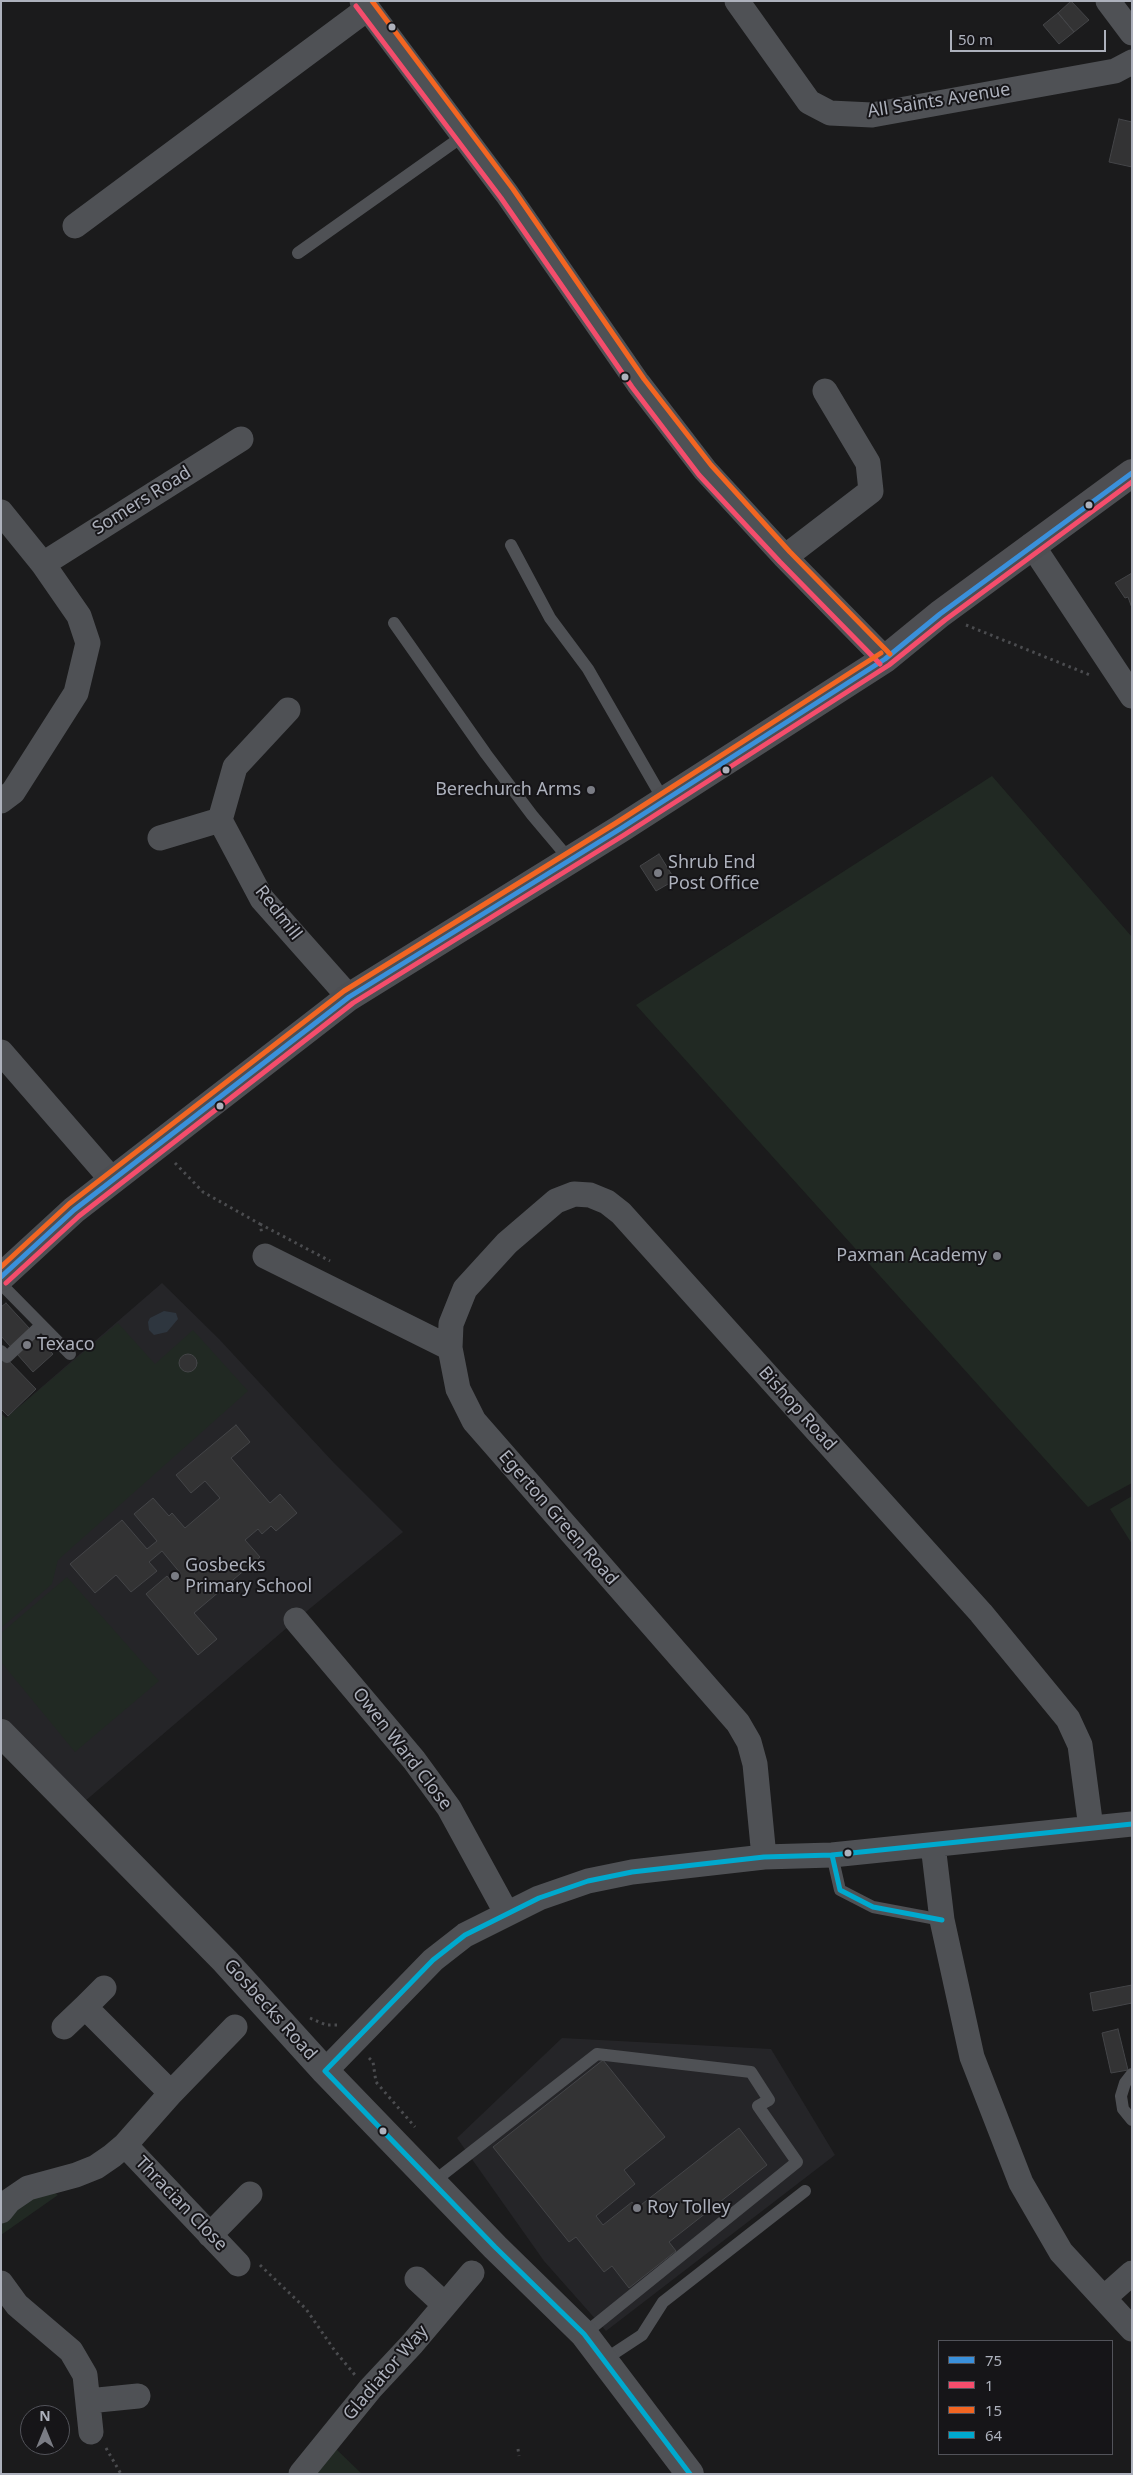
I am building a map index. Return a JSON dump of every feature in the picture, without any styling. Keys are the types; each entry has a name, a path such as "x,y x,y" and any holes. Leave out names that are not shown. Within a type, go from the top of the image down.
{"main road":[{"path":"1,1277 74,1210 349,997 664,801 885,659 940,614 1132,473"}],"street":[{"name":"All Saints Avenue","path":"737,1 809,102 830,113 872,115 1115,71 1132,62"},
{"path":"1108,1 1132,33"},
{"path":"75,226 365,5 507,194 644,391 705,470 785,557 885,659"},
{"path":"785,557 871,490 868,463 825,391"},
{"name":"Somers Road","path":"43,564 241,438"},
{"path":"1,512 43,564 79,616 88,643 76,693 13,792 1,801"},
{"path":"1032,545 1132,696"},
{"path":"160,838 220,820 235,767 288,710"},
{"name":"Redmill","path":"220,820 262,899 349,997"},
{"path":"1,1052 113,1181"},
{"name":"Bishop Road","path":"450,1348 451,1324 465,1290 507,1243 556,1201 574,1194 590,1195 607,1202 621,1213 981,1613 1068,1719 1080,1745 1091,1828"},
{"path":"265,1256 450,1348"},
{"name":"Egerton Green Road","path":"450,1348 458,1389 474,1421 738,1723 749,1742 755,1764 764,1857"},
{"name":"Owen Ward Close","path":"296,1620 414,1760 449,1808 507,1914"},
{"name":"Gosbecks Road","path":"1,1733 98,1829 225,1961 325,2071 495,2248 584,2334 690,2474"},
{"path":"325,2071 432,1960 465,1935 539,1898 588,1882 632,1872 764,1857 832,1855 1132,1824"},
{"path":"933,1844 942,1920 972,2057 1021,2183 1061,2252 1105,2297 1132,2329"},
{"path":"64,2027 104,1988"},
{"path":"85,2007 170,2093"},
{"path":"1,2211 9,2201 28,2188 76,2175 96,2166 125,2145 170,2093 235,2027"},
{"name":"Thracian Close","path":"125,2145 238,2264"},
{"path":"210,2235 250,2194"},
{"path":"1105,2297 1132,2272"},
{"name":"Gladiator Way","path":"301,2474 370,2389 412,2344 472,2273"},
{"path":"417,2279 444,2304"},
{"path":"1,2283 17,2305 71,2351 85,2375 91,2432"},
{"path":"88,2401 138,2396"}],"lane":[{"path":"298,253 463,136"},
{"path":"511,545 550,618 588,670 664,801"},
{"path":"394,623 491,761 570,860"},
{"path":"1,1284 70,1354"},
{"path":"1,1351 7,1358 41,1325"},
{"path":"832,1855 840,1890 873,1907 942,1920"},
{"path":"433,2182 597,2054 751,2072 768,2100 758,2106 797,2162 584,2334"},
{"path":"1132,2074 1125,2083 1121,2096 1123,2109 1132,2120"},
{"path":"604,2360 642,2335 663,2302 805,2191"}],"path":[{"path":"940,614 1091,675"},
{"path":"156,1145 203,1192 260,1224 265,1256"},
{"path":"288,2031 301,2019 313,2018 326,2024 340,2026 352,2041"},
{"path":"238,2264 259,2264 271,2275 306,2309 335,2351 370,2389"},
{"path":"518,2449 519,2456"}],"shaded area":[{"name":"Paxman Academy","path":"992,776 1132,937 1132,1483 1088,1507 636,1005"},
{"name":"Gosbecks Primary School","path":"162,1283 219,1339 334,1463 403,1532 296,1620 77,1808 1,1732 1,1413 6,1418"},
{"path":"164,1311 176,1313 178,1319 167,1332 154,1335 149,1330 148,1322 150,1318"},
{"path":"118,1323 155,1364 193,1330 248,1391 58,1560 52,1584 1,1628 1,1413 6,1418"},
{"path":"1132,1496 1132,1544 1110,1509"},
{"path":"67,1577 159,1681 75,1752 1,1662 1,1633"},
{"name":"Roy Tolley","path":"562,2038 771,2049 835,2155 606,2331 544,2261 457,2138"},
{"path":"52,2191 58,2195 1,2235 1,2225 25,2201"},
{"path":"335,2448 362,2474 311,2474"}],"building":[{"path":"1071,1 1089,20 1074,32 1058,13"},
{"path":"1058,13 1074,32 1059,44 1043,25"},
{"path":"1119,119 1132,122 1132,167 1109,162"},
{"path":"1132,573 1132,608 1128,597 1125,598 1115,583"},
{"name":"Shrub End Post Office","path":"659,854 675,880 656,891 640,866"},
{"name":"Texaco","path":"6,1303 53,1354 33,1372 1,1336 1,1307"},
{"path":"1,1353 36,1389 8,1416 1,1409"},
{"path":"184,1354 192,1354 197,1359 195,1370 184,1372 179,1367 179,1359"},
{"path":"236,1425 250,1442 231,1458 270,1503 280,1494 297,1513 276,1531 271,1526 262,1534 258,1529 245,1540 260,1557 194,1613 217,1639 198,1655 146,1594 167,1576 172,1582 181,1574 162,1551 149,1562 157,1571 131,1592 116,1575 95,1593 70,1564 122,1520 147,1549 157,1541 134,1514 153,1498 169,1516 172,1513 185,1528 220,1498 205,1481 191,1493 176,1475"},
{"path":"1132,1985 1132,2003 1093,2011 1090,1993"},
{"path":"1118,2029 1128,2070 1111,2073 1102,2033"},
{"path":"603,2060 665,2137 624,2170 635,2184 596,2216 603,2225 632,2202 637,2208 739,2128 767,2165 669,2242 676,2251 629,2288 612,2266 604,2272 576,2237 569,2242 493,2147"}],"transit line":[{"name":"15","path":"372,1 513,189 644,379 711,465 790,552 890,654"},
{"name":"1","path":"356,6 501,198 632,387 699,475 780,562 880,664"},
{"name":"75","path":"1,1277 74,1210 349,997 620,829 885,659 940,614 1132,473"},
{"name":"1","path":"6,1283 79,1216 353,1003 624,835 889,665 945,620 1132,482"},
{"name":"15","path":"1,1267 69,1204 344,991 616,823 881,653"},
{"name":"64","path":"325,2071 433,1960 465,1935 539,1898 588,1881 632,1872 764,1857 832,1855 1132,1824"},
{"name":"64","path":"832,1855 840,1890 873,1907 942,1920"},
{"name":"64","path":"325,2071 495,2247 584,2334 690,2474"}],"place":[{"name":"Berechurch Arms","path":"591,790"},
{"name":"Shrub End Post Office","path":"658,873"},
{"name":"Paxman Academy","path":"997,1256"},
{"name":"Texaco","path":"27,1345"},
{"name":"Gosbecks Primary School","path":"175,1576"},
{"name":"Roy Tolley","path":"637,2208"}]}
